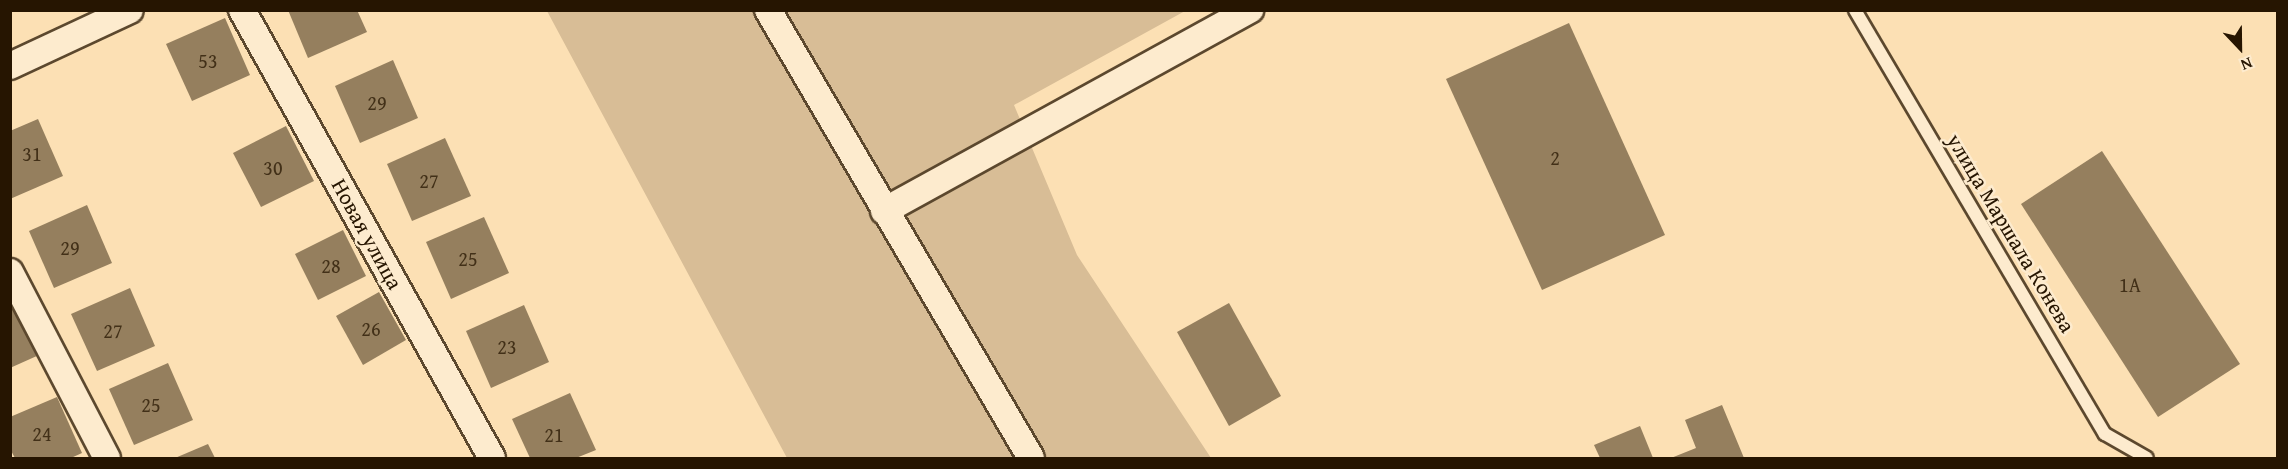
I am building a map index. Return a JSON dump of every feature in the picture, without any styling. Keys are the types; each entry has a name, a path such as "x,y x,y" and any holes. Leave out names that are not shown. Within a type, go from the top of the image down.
{"street":[{"path":"10,66 130,10"},
{"name":"Новая улица","path":"242,10 492,459"},
{"path":"768,10 1031,459"},
{"path":"884,210 1250,10"},
{"path":"10,273 107,459"}],"lane":[{"name":"улица Маршала Конева","path":"1855,10 2105,434 2147,459"}],"shaded area":[{"path":"547,11 1185,11 1014,105 1077,255 1211,458 787,458"}],"building":[{"path":"288,10 357,10 367,32 308,58"},
{"path":"225,18 250,75 192,101 166,44"},
{"path":"1569,23 1665,235 1542,290 1446,79"},
{"path":"393,60 418,118 360,143 335,86"},
{"path":"38,119 63,176 10,199 10,131"},
{"path":"286,126 314,181 261,207 233,153"},
{"path":"445,138 471,196 412,221 387,164"},
{"path":"2102,151 2240,364 2158,417 2021,204"},
{"path":"87,205 112,263 54,288 29,231"},
{"path":"484,217 509,273 451,299 426,242"},
{"path":"343,230 366,276 318,300 295,254"},
{"path":"130,288 155,346 97,371 71,314"},
{"path":"379,292 406,340 363,365 336,316"},
{"path":"13,298 39,355 10,368 10,299"},
{"path":"1229,303 1281,396 1229,426 1177,332"},
{"path":"524,305 549,362 491,388 466,331"},
{"path":"168,363 193,420 134,445 109,389"},
{"path":"570,393 596,450 576,458 530,458 512,419"},
{"path":"57,397 82,453 71,458 15,458 10,449 10,417"},
{"path":"1722,405 1744,458 1671,458 1696,448 1685,420"},
{"path":"1640,426 1653,458 1600,458 1594,445"},
{"path":"208,444 215,458 175,458"}]}
